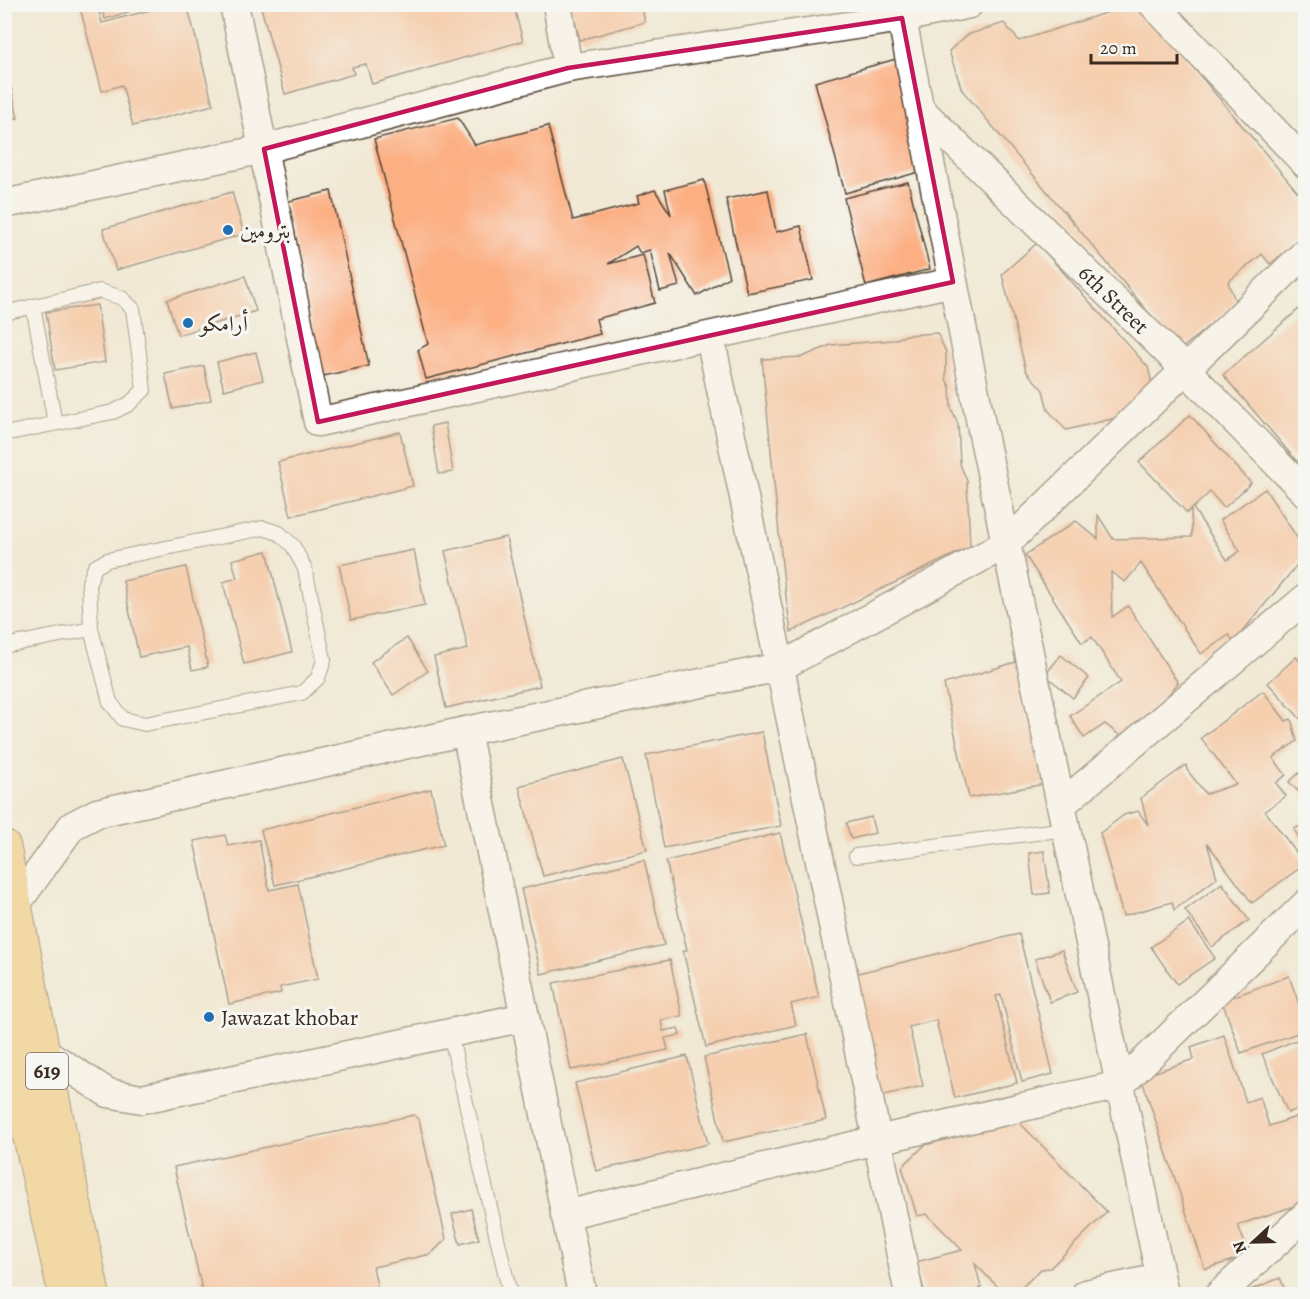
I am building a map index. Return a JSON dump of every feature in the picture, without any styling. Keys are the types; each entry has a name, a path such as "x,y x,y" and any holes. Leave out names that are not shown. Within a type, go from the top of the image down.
{"highway":[{"name":"619","path":"4,847 93,1294"},
{"path":"29,978 8,1040 65,1294"}],"street":[{"path":"234,4 318,422 953,282"},
{"path":"556,4 568,68"},
{"path":"4,204 264,149 568,68 901,11 969,4"},
{"path":"1153,4 1305,164"},
{"path":"901,11 1006,544 1162,1286 1086,1294"},
{"name":"6th Street","path":"920,109 1185,369 1305,493"},
{"path":"16,904 72,826 97,813 466,730 780,667 1006,544 1305,252"},
{"path":"710,337 909,1294"},
{"path":"1064,817 1305,597"},
{"path":"466,730 582,1294"},
{"path":"565,1215 877,1140 1120,1085 1305,904"},
{"path":"43,1050 108,1094 142,1099 525,1017"},
{"path":"1220,1294 1305,1215"}],"lane":[{"path":"4,313 100,291 122,298 133,309 144,390 129,404 113,412 4,434"},
{"path":"33,306 55,423"},
{"path":"263,528 279,533 293,546 305,569 324,660 318,678 302,693 145,724 123,719 110,702 91,629 88,582 95,567 107,560 263,528"},
{"path":"4,646 91,629"},
{"path":"856,856 1064,817"},
{"path":"450,1033 510,1294"}],"highlighted area":[{"path":"902,18 953,282 318,422 264,149 568,68"}],"building":[{"path":"79,4 97,4 102,23 172,4 187,4 213,105 133,126 122,85 102,91"},
{"path":"100,4 129,4 131,11 105,19"},
{"path":"260,4 513,4 523,41 372,84 366,64 352,67 354,74 285,94"},
{"path":"570,4 641,4 645,22 580,40"},
{"path":"1295,4 1306,4 1306,22"},
{"path":"1130,5 1141,5 1306,202 1306,235 1270,264 1262,254 1228,282 1236,303 1180,350 962,90 949,51 967,35 1004,23 1019,41"},
{"path":"4,57 18,118 4,120"},
{"path":"896,59 926,170 845,193 815,82"},
{"path":"458,118 475,145 548,126 573,220 639,203 637,196 655,190 671,215 665,190 704,180 729,277 697,296 670,253 679,286 660,291 650,250 640,253 636,246 608,264 643,255 655,303 596,319 600,334 426,379 418,350 428,344 374,139"},
{"path":"908,182 930,269 866,286 844,198"},
{"path":"768,190 776,232 801,226 813,280 747,293 726,199"},
{"path":"331,191 369,366 323,376 285,202"},
{"path":"232,192 244,234 116,270 103,229"},
{"path":"1037,243 1148,367 1153,388 1120,417 1066,430 1048,410 1043,390 1026,371 1002,274"},
{"path":"245,276 256,311 178,335 167,300"},
{"path":"1306,303 1306,472 1223,375"},
{"path":"97,305 105,362 55,370 46,312"},
{"path":"937,333 946,352 946,379 950,387 951,408 958,424 960,464 967,481 970,547 791,632 783,574 762,359 802,357 831,345 893,340 907,335"},
{"path":"256,352 263,380 224,390 217,362"},
{"path":"204,366 211,400 173,409 165,374"},
{"path":"1190,415 1251,483 1224,508 1210,492 1193,508 1227,560 1240,551 1220,520 1265,489 1306,554 1234,642 1229,635 1201,654 1141,563 1125,582 1111,572 1112,617 1128,606 1178,683 1129,743 1105,724 1084,738 1070,716 1121,682 1092,637 1082,643 1025,555 1076,521 1098,539 1098,515 1113,539 1192,537 1191,509 1187,513 1139,462"},
{"path":"445,423 453,472 439,474 431,426"},
{"path":"400,432 413,486 291,516 278,462"},
{"path":"506,537 540,686 446,708 434,657 468,649 445,551"},
{"path":"414,550 425,605 351,620 339,565"},
{"path":"267,551 292,652 244,664 223,582 237,578 232,560"},
{"path":"186,567 208,667 192,670 187,647 139,657 123,581"},
{"path":"407,638 428,671 393,695 371,662"},
{"path":"1061,655 1089,678 1073,698 1045,675"},
{"path":"1296,657 1306,667 1306,725 1268,683"},
{"path":"1019,661 1045,784 969,798 944,684"},
{"path":"1263,691 1286,721 1291,719 1297,741 1273,758 1286,775 1276,783 1286,796 1265,811 1305,864 1252,903 1207,843 1217,878 1174,910 1172,902 1123,916 1100,833 1124,815 1138,811 1148,825 1141,798 1186,765 1187,770 1206,794 1236,784 1201,738"},
{"path":"762,732 781,826 664,848 646,755"},
{"path":"623,759 647,850 543,876 519,786"},
{"path":"1306,767 1306,799 1289,782"},
{"path":"431,789 444,845 275,885 261,830"},
{"path":"871,817 875,833 851,839 846,823"},
{"path":"1306,823 1306,851 1294,829"},
{"path":"780,833 819,997 791,1004 796,1025 706,1047 683,951 687,950 666,861"},
{"path":"225,835 228,846 259,840 269,890 298,884 318,979 280,987 281,993 229,1004 194,841"},
{"path":"1044,851 1050,893 1034,895 1029,853"},
{"path":"644,860 664,945 541,974 521,889"},
{"path":"1222,883 1249,920 1212,947 1185,910"},
{"path":"1189,921 1215,958 1177,984 1151,947"},
{"path":"1019,934 1053,1074 1022,1082 1001,995 996,996 1017,1083 955,1098 936,1020 909,1027 923,1086 880,1096 850,975"},
{"path":"1062,950 1077,992 1050,1002 1035,959"},
{"path":"670,960 682,1016 661,1020 663,1031 678,1028 680,1035 665,1038 668,1050 571,1070 553,983"},
{"path":"1289,976 1306,1024 1306,1030 1241,1053 1222,1001"},
{"path":"807,1034 826,1120 723,1142 704,1057"},
{"path":"1224,1035 1246,1102 1260,1097 1269,1126 1302,1115 1306,1127 1306,1202 1238,1225 1249,1255 1205,1269 1141,1077 1194,1059 1191,1047"},
{"path":"1306,1036 1306,1106 1288,1113 1262,1054"},
{"path":"687,1056 708,1144 596,1171 575,1083"},
{"path":"414,1115 419,1120 446,1239 431,1254 373,1267 377,1285 369,1293 371,1294 203,1294 174,1167"},
{"path":"1018,1121 1107,1212 1050,1268 1041,1269 1015,1294 1005,1294 975,1264 981,1287 974,1294 925,1294 916,1262 962,1250 927,1214 917,1216 902,1167 925,1145"},
{"path":"471,1209 479,1239 460,1244 452,1214"},
{"path":"1280,1278 1287,1294 1241,1294"}],"place":[{"name":"بترومين","path":"228,230"},
{"name":"أرامكو","path":"188,323"},
{"name":"Jawazat khobar","path":"209,1017"}]}
